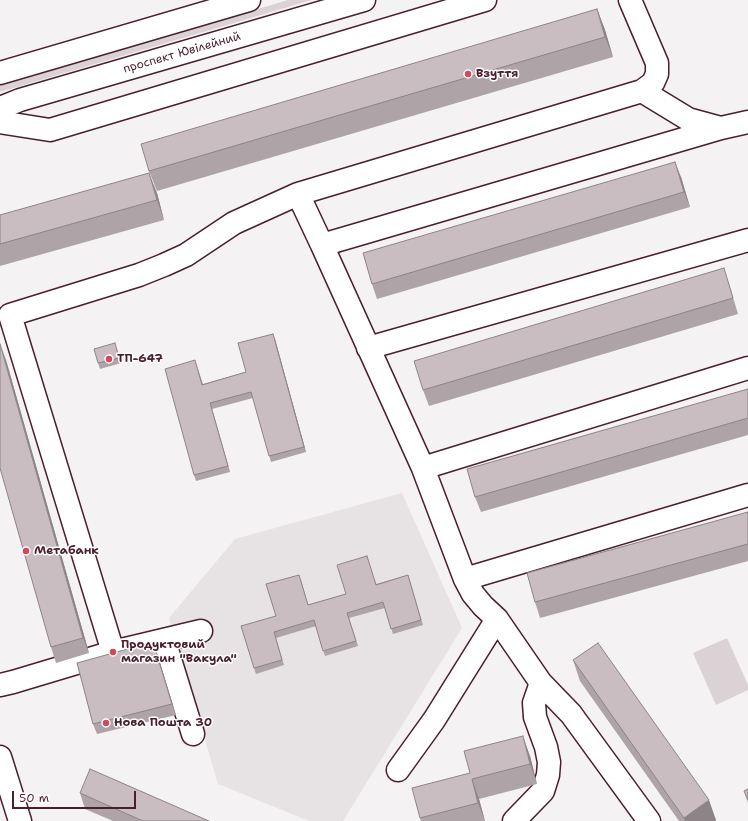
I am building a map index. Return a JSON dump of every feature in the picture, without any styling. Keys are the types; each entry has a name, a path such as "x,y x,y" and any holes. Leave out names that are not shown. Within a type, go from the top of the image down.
{"main road":[{"path":"0,74 249,0"},
{"name":"проспект Ювілейний","path":"0,108 20,100 364,0"},
{"path":"0,122 50,130 485,0"},
{"path":"113,652 5,317 164,265 186,256 234,223 298,194 642,91 653,83 657,74 657,63 630,0"},
{"path":"642,91 688,120 721,128"},
{"path":"322,245 721,128 748,122"},
{"path":"298,194 423,468 465,579 473,594 497,619 541,683 571,714 649,821"},
{"path":"368,348 748,240"},
{"path":"423,468 748,368"},
{"path":"465,579 748,495"},
{"path":"398,770 434,720 497,619"},
{"path":"0,685 113,652 201,631"},
{"path":"164,640 193,734"},
{"path":"514,821 543,791 548,775 549,762 546,747 536,717 534,703 541,683"},
{"path":"0,757 20,821"}],"shaded area":[{"path":"288,0 312,0 0,92 0,86"},
{"path":"402,493 462,628 343,821 309,821 218,784 169,618 235,539"},
{"path":"727,638 748,685 748,690 716,705 693,653"}],"building":[{"path":"597,9 605,37 149,171 141,144"},
{"path":"675,162 684,192 372,284 363,253"},
{"path":"149,173 157,200 0,244 0,215"},
{"path":"724,268 733,298 423,390 414,361"},
{"path":"273,334 304,447 269,456 251,392 210,403 228,466 194,475 165,369 195,360 202,385 246,372 238,343"},
{"path":"115,343 119,358 98,363 94,349"},
{"path":"0,344 83,638 51,647 0,468"},
{"path":"748,389 748,418 475,497 467,469"},
{"path":"748,512 748,544 535,602 527,573"},
{"path":"367,556 376,585 408,575 421,620 391,629 383,602 347,613 356,641 323,651 314,620 274,632 282,660 254,668 241,626 276,616 266,584 299,575 308,605 346,594 337,565"},
{"path":"153,642 172,704 93,724 77,663"},
{"path":"598,643 709,800 684,818 573,660"},
{"path":"523,736 530,764 472,779 478,803 420,818 412,788 470,773 464,751"},
{"path":"90,769 209,821 143,821 80,793"},
{"path":"748,789 748,800 744,791"}],"place":[{"name":"Взуття","path":"468,74"},
{"name":"ТП-647","path":"109,359"},
{"name":"Метабанк","path":"26,551"},
{"name":"Продуктовий магазин \"Вакула\"","path":"113,652"},
{"name":"Нова Пошта 30","path":"106,723"}]}
